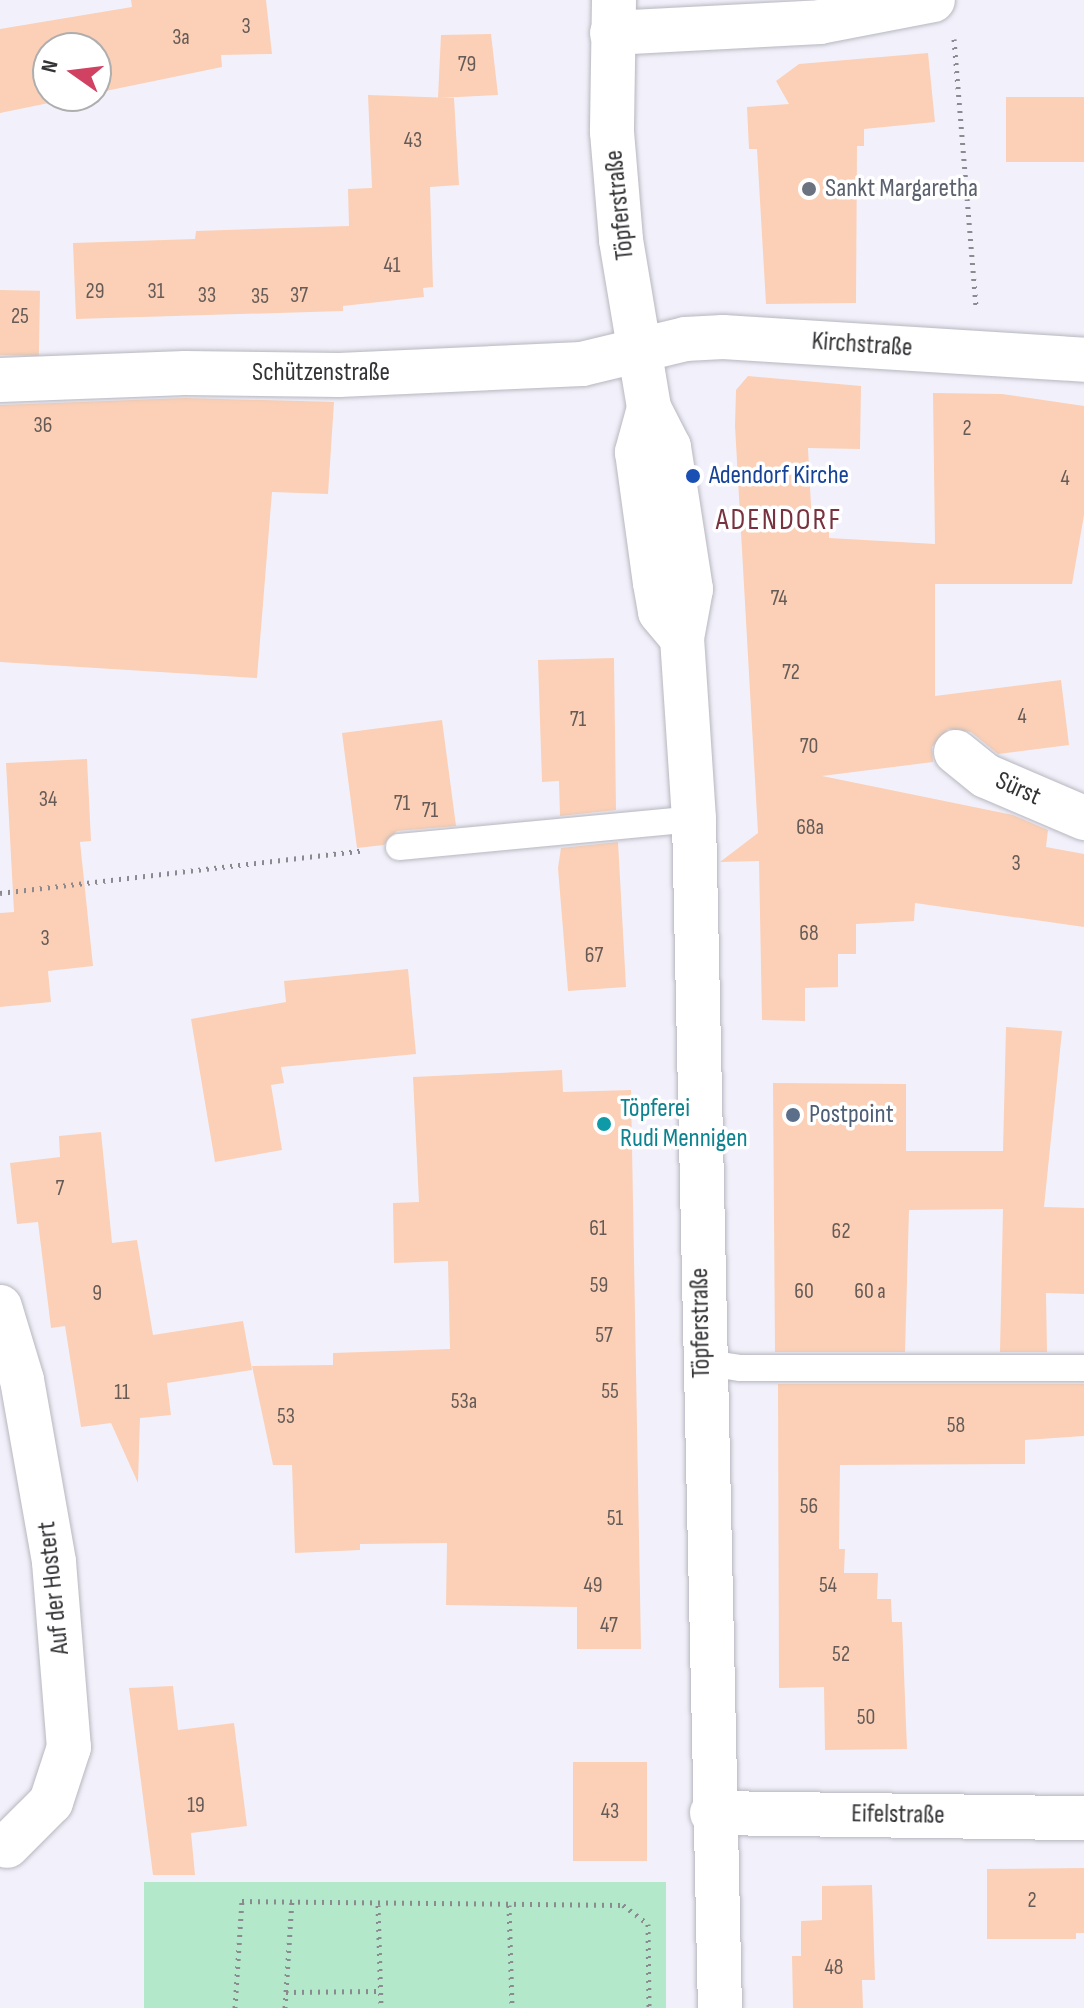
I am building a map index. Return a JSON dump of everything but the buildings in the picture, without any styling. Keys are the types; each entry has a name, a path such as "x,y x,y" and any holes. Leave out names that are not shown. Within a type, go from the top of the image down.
{"street":[{"path":"613,17 820,22 943,15"},
{"name":"Töpferstraße","path":"613,17 617,194 649,408 637,452 660,612 682,638 694,819 702,1362 712,1813 720,2008"},
{"name":"Kirchstraße","path":"641,353 685,339 723,337 1084,360"},
{"name":"Schützenstraße","path":"0,380 415,372 582,364 641,353"},
{"name":"Sürst","path":"956,752 986,776 1084,818"},
{"name":"Auf der Hostert","path":"0,1307 22,1380 54,1562 69,1747 51,1802 3,1846"},
{"name":"Eifelstraße","path":"712,1813 1084,1818"}],"lane":[{"path":"399,847 694,819"},
{"path":"702,1362 741,1368 1084,1368"}],"path":[{"path":"943,15 978,292"},
{"path":"0,893 399,847"},
{"path":"235,2008 242,1901 378,1905 623,1905 648,1924 649,2008"},
{"path":"285,2008 292,1901"},
{"path":"378,1905 381,2008"},
{"path":"509,1905 512,2008"},
{"path":"286,1992 380,1991"}],"green space":[{"path":"144,1882 666,1882 666,2008 144,2008"}],"place":[{"name":"Sankt Margaretha","path":"809,189"},
{"name":"Adendorf Kirche","path":"693,476"},
{"name":"Postpoint","path":"793,1115"},
{"name":"Töpferei Rudi Mennigen","path":"604,1124"}],"district":[{"name":"ADENDORF","path":"779,520"}]}
